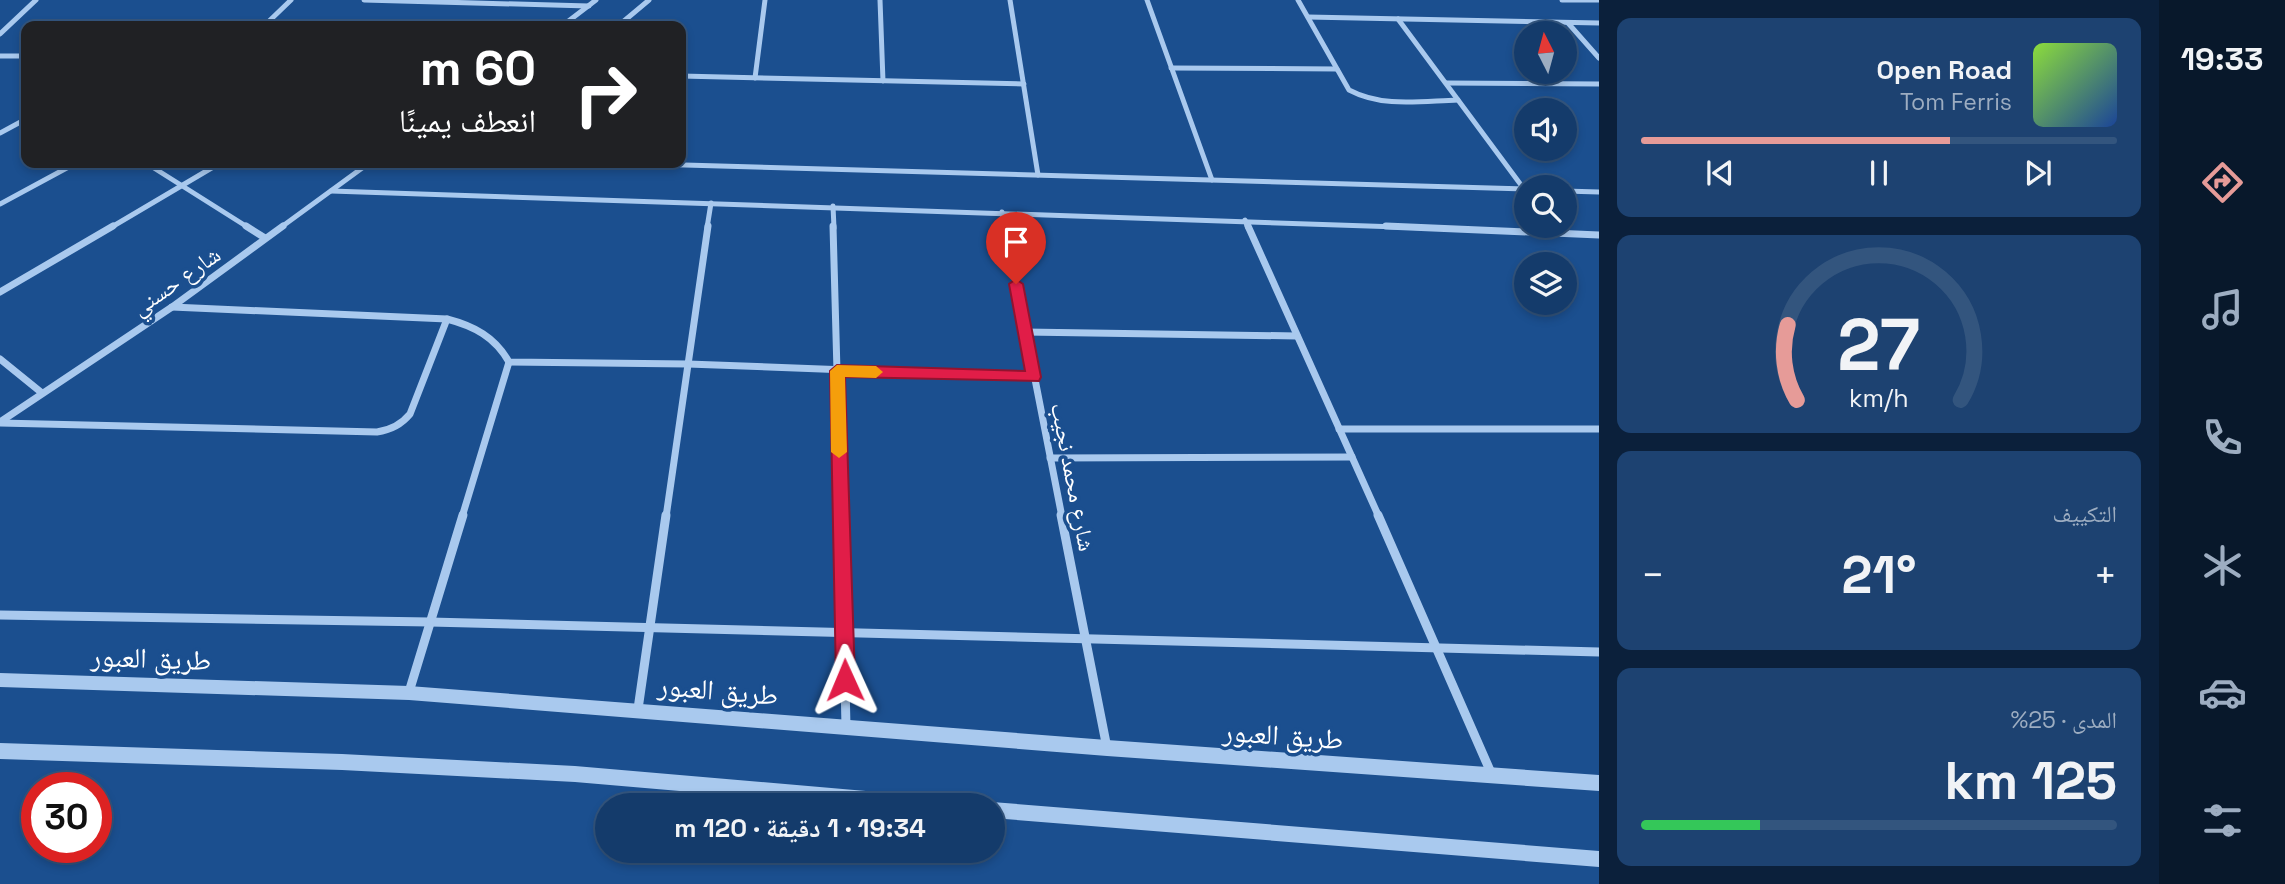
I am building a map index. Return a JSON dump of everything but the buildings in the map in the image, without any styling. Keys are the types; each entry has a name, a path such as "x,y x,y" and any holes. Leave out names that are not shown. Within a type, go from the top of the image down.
{"street":[{"path":"0,34 36,0"},
{"path":"269,21 291,0"},
{"path":"364,0 589,6"},
{"path":"569,21 596,0"},
{"path":"624,21 649,0"},
{"path":"755,78 765,0"},
{"path":"880,0 883,81"},
{"path":"1010,0 1038,175"},
{"path":"1147,0 1212,180"},
{"path":"1298,0 1349,90 1368,100 1458,100"},
{"path":"1562,0 1599,0"},
{"path":"1308,18 1514,22"},
{"path":"1398,19 1514,175"},
{"path":"1577,23 1599,23"},
{"path":"1577,33 1599,58"},
{"path":"0,55 21,57"},
{"path":"1171,68 1336,69"},
{"path":"686,76 1024,84"},
{"path":"1446,83 1599,84"},
{"path":"0,133 21,122"},
{"path":"686,165 1514,189"},
{"path":"0,204 67,168"},
{"path":"155,168 265,238"},
{"path":"0,292 211,168"},
{"name":"شارع حسني","path":"0,423 172,307 362,168"},
{"path":"331,191 1245,220 1599,235"},
{"path":"1577,191 1599,192"},
{"path":"638,709 711,203"},
{"path":"833,206 846,726"},
{"name":"شارع محمد نجيب","path":"1002,212 1107,748"},
{"path":"1245,220 1438,647 1493,776"},
{"path":"172,307 447,319 470,325 488,334 502,348 509,362 409,693"},
{"path":"0,423 377,432 390,430 402,424 410,414 447,319"},
{"path":"1025,332 1297,336"},
{"path":"0,359 42,393"},
{"path":"509,362 688,364 1034,377"},
{"path":"1339,429 1599,429"},
{"path":"1050,458 1352,457"},
{"path":"0,615 430,622 1599,652"},
{"name":"طريق العبور","path":"0,680 409,693 1107,748 1599,783"},
{"path":"0,751 342,762 575,774 796,793"},
{"path":"1005,811 1599,859"}],"slow traffic":[{"path":"839,452 837,371 876,372"}],"route":[{"path":"845,680 837,371 1034,377 1016,284"}]}
